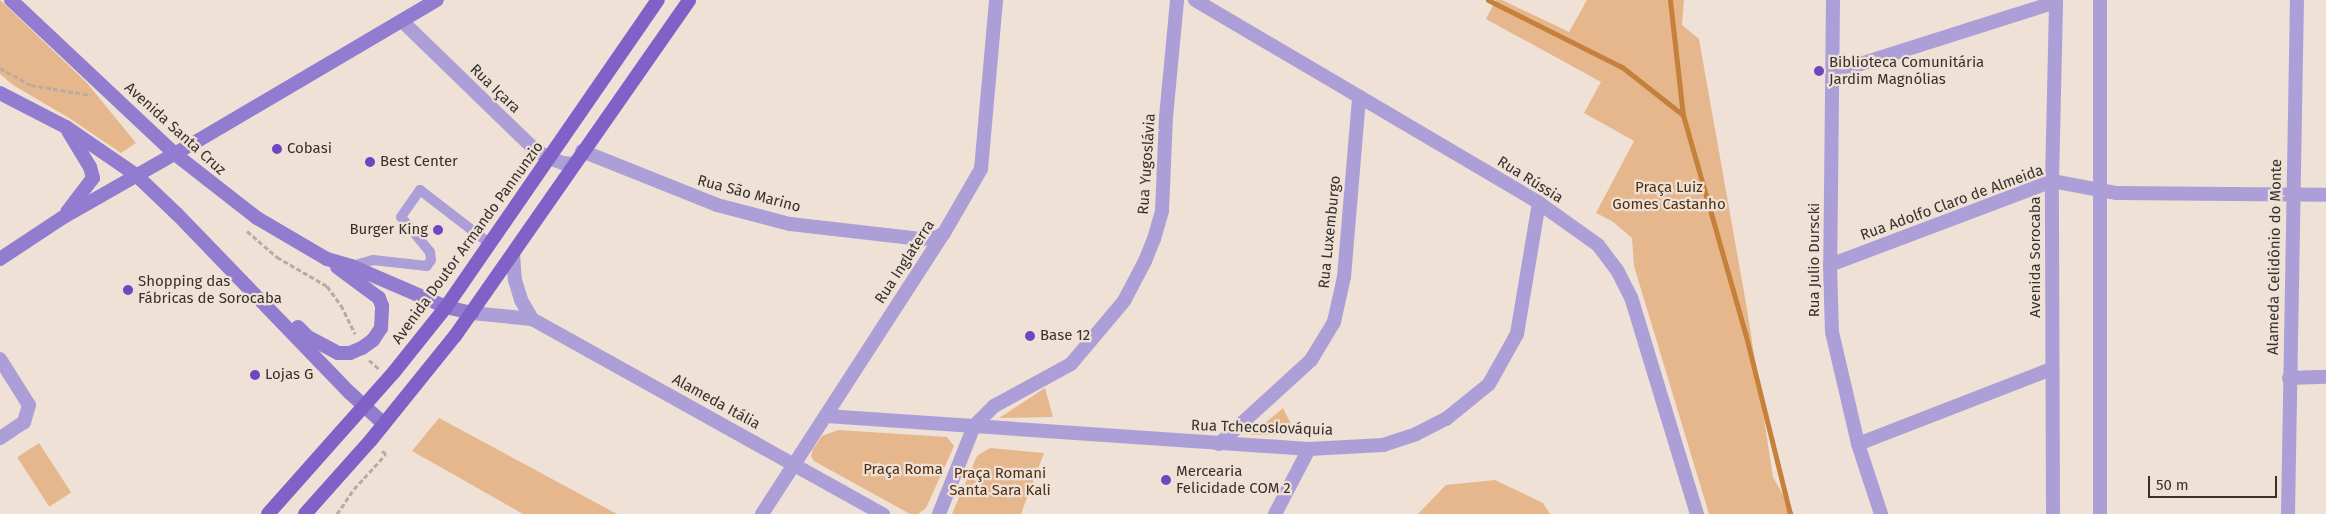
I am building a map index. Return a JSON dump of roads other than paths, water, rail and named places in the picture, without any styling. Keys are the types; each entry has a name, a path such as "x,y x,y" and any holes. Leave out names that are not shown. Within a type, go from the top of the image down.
{"main road":[{"name":"Avenida Santa Cruz","path":"11,0 175,154 257,218 327,259 351,266 446,307 472,313"},
{"path":"0,259 62,218 437,0"},
{"name":"Avenida Doutor Armando Pannunzio","path":"268,514 389,378 446,307 658,0"},
{"path":"305,514 371,440 472,313 582,151 689,0"},
{"path":"0,93 66,127 136,175 177,214 364,407 384,424"},
{"path":"62,218 93,178 90,167 66,127"},
{"path":"177,214 196,226 308,337 338,353 350,352 362,348 373,340 381,328 382,306 373,292 327,259"}],"street":[{"name":"Rua Inglaterra","path":"762,514 944,233 981,169 996,0"},
{"name":"Rua Yugoslávia","path":"939,514 974,426 994,406 1071,364 1124,301 1145,261 1162,211 1166,116 1177,0"},
{"name":"Rua Rússia","path":"1195,0 1539,203 1598,245 1617,270 1627,290 1697,514"},
{"name":"Rua Julio Durscki","path":"1833,0 1830,265 1832,332 1858,444 1881,514"},
{"path":"2100,0 2100,514"},
{"name":"Alameda Celidônio do Monte","path":"2288,514 2292,194 2297,0"},
{"path":"1832,73 2056,1"},
{"name":"Avenida Sorocaba","path":"2053,514 2052,181 2056,1"},
{"name":"Rua Içara","path":"402,21 534,149 549,158 574,164"},
{"name":"Rua Luxemburgo","path":"1220,444 1310,360 1334,322 1344,277 1359,97"},
{"name":"Rua São Marino","path":"582,151 717,205 790,224 921,239 935,238 944,233"},
{"name":"Rua Adolfo Claro de Almeida","path":"1830,265 2052,181 2117,193 2326,195"},
{"name":"Rua Tchecoslováquia","path":"826,416 1309,449 1383,446 1416,434 1446,419 1489,384 1517,334 1539,203"},
{"path":"513,254 518,290 532,319"},
{"name":"Alameda Itália","path":"472,313 532,319 883,514"},
{"path":"0,359 29,405 24,422 0,438"},
{"path":"1858,444 2052,368"},
{"path":"2289,378 2326,377"},
{"path":"1275,514 1309,449"}],"lane":[{"path":"351,266 373,260 427,266 431,260 430,252 401,217 420,190 490,244"}],"waterway":[{"path":"1488,0 1622,67 1683,115"},
{"path":"1670,0 1683,115 1746,336 1790,514"}],"place":[{"name":"Biblioteca Comunitária Jardim Magnólias","path":"1819,71"},
{"name":"Cobasi","path":"277,149"},
{"name":"Best Center","path":"370,162"},
{"name":"Burger King","path":"438,230"},
{"name":"Shopping das Fábricas de Sorocaba","path":"128,290"},
{"name":"Base 12","path":"1030,336"},
{"name":"Lojas G","path":"255,375"},
{"name":"Mercearia Felicidade COM 2","path":"1166,480"}],"park label":[{"name":"Praça Luiz Gomes Castanho","path":"1669,196"},
{"name":"Praça Roma","path":"903,470"},
{"name":"Praça Romani Santa Sara Kali","path":"1000,482"}]}
